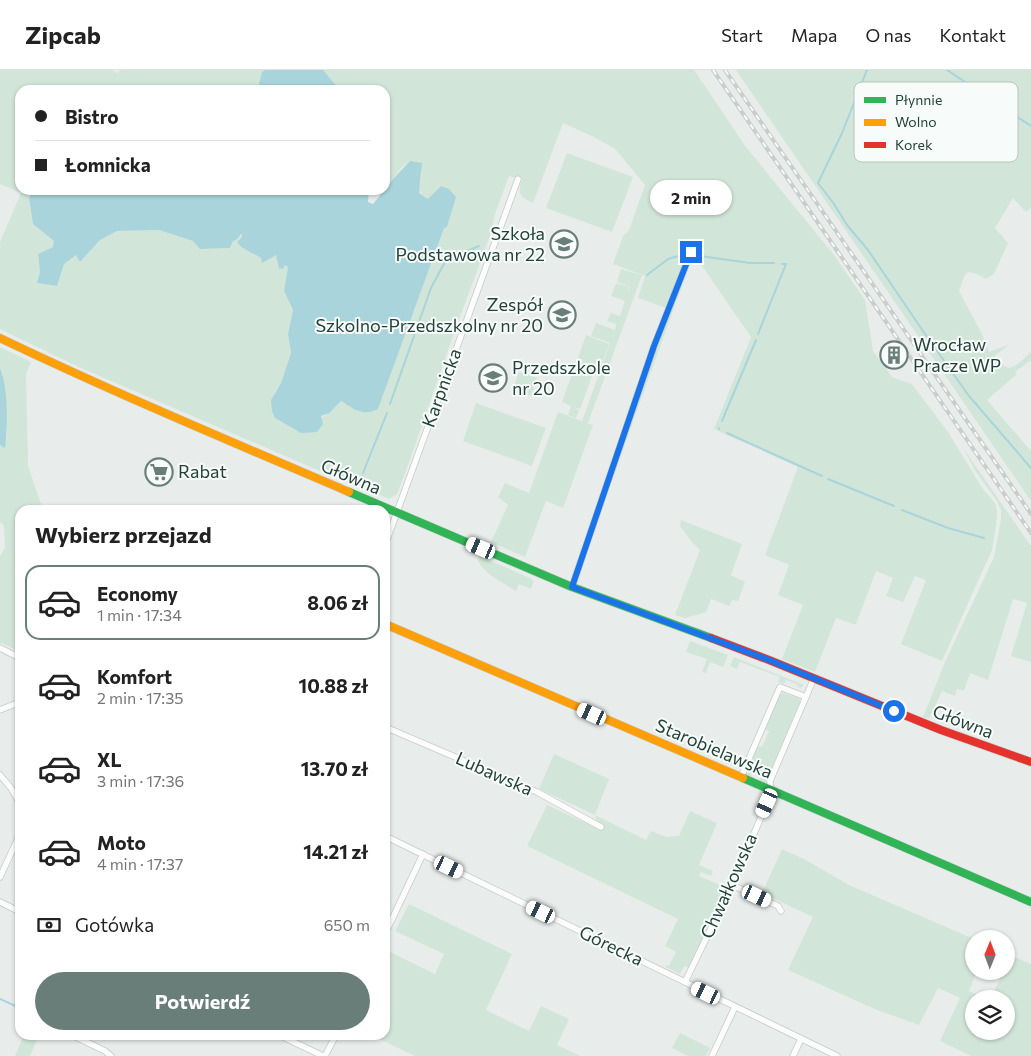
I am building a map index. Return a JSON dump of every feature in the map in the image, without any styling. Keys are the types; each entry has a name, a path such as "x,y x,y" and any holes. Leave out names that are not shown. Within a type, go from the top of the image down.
{"street":[{"name":"Karpnicka","path":"390,530 518,179"},
{"path":"572,587 654,346 691,252"},
{"name":"Główna","path":"0,338 84,378 380,505"},
{"name":"Główna","path":"390,509 572,587 814,678 941,730 1031,762"},
{"name":"Starobielawska","path":"390,626 1031,902"},
{"path":"0,648 15,656"},
{"name":"Chwałkowska","path":"685,982 732,885 767,803 771,790 770,781 814,678"},
{"path":"741,777 780,687 806,697"},
{"path":"0,710 15,704"},
{"name":"Lubawska","path":"390,729 537,792 601,827"},
{"path":"0,775 15,795"},
{"name":"Górecka","path":"390,838 837,1056"},
{"path":"0,877 15,845"},
{"path":"390,923 423,854"},
{"path":"732,885 778,906 781,911"},
{"path":"0,902 15,910"},
{"path":"712,1056 736,1007"},
{"path":"793,1056 801,1039"},
{"path":"83,1040 105,1050 112,1056"},
{"path":"290,1040 324,1056 333,1040"}],"green space":[{"path":"0,70 111,70 118,73 120,70 265,70 262,72 268,85 15,85 15,190 0,184"},
{"path":"323,70 694,70 746,147 834,255 865,300 873,351 892,377 912,384 948,432 983,489 995,503 997,519 992,550 942,661 901,644 926,580 915,576 903,602 886,596 893,578 876,571 856,624 836,618 815,672 782,659 803,605 778,595 789,565 765,555 798,467 714,429 751,337 696,257 692,258 611,483 608,482 669,309 638,298 645,276 613,264 623,236 629,230 645,185 615,149 563,123 533,203 525,199 520,192 522,180 509,176 495,214 490,236 410,460 397,494 389,499 378,494 379,492 350,484 81,368 0,329 0,242 20,195 30,195 33,224 54,241 53,247 38,254 40,272 38,283 57,286 64,264 76,255 80,262 100,240 117,231 159,230 193,241 201,249 230,248 233,241 242,233 242,237 237,242 239,245 262,258 261,261 276,255 288,267 284,291 293,310 288,334 291,353 281,383 275,392 275,418 301,433 341,401 360,412 378,409 444,227 447,226 456,197 428,199 419,192 422,174 410,161 402,167 390,183 390,85 336,85"},
{"path":"736,70 1031,70 1031,208 1026,212 1013,198 995,228 1008,243 994,274 986,279 968,272 959,291 981,332 989,352 1008,345 994,357 997,357 1009,368 1023,360 1031,352 1031,362 1015,372 1017,374 987,400 1031,451 1031,501"},
{"path":"567,153 633,177 612,232 546,208"},
{"path":"621,269 642,275 588,423 584,422 593,425 563,508 546,501 525,557 491,542 508,505 498,497 505,483 529,493 558,412 582,421 610,343 591,336 596,323 615,330 616,324 607,321 611,313 620,316 625,301 611,296 616,283 629,287 628,292 630,287 617,282"},
{"path":"586,335 609,344 601,366 596,365 580,409 573,407 579,410 576,418 568,415 571,406 562,402 572,374 577,375 582,360 586,361 578,358"},
{"path":"0,347 31,362 26,374 28,466 41,505 15,505 15,650 2,643 0,644 0,557 5,547 4,525 0,522 0,445 5,447 7,435 3,375 0,368"},
{"path":"519,372 537,378 531,396 513,390"},
{"path":"476,403 546,428 532,466 463,441"},
{"path":"963,448 1031,546 1031,662 1011,656 1027,603 1013,599 988,680 970,673 964,691 957,689 955,696 942,691 929,719 923,717 945,662 994,557 1001,519 1001,510 997,501 976,472"},
{"path":"681,520 742,544 731,575 745,582 738,601 732,600 729,606 711,599 706,612 685,618 675,615 700,550 680,526"},
{"path":"479,556 530,578 534,581 531,589 519,584 516,591 500,581 481,566 478,561"},
{"path":"690,641 728,655 723,667 710,662 706,673 702,672 707,659 686,652"},
{"path":"734,657 804,685 800,688 797,684 786,680 784,684 778,682 780,677 740,662 737,669 730,666"},
{"path":"784,693 800,699 800,702 765,784 759,782 761,777 752,773 750,778 746,777 745,773 758,746 762,747 769,731 764,729 779,695"},
{"path":"554,754 609,779 595,815 539,789"},
{"path":"547,805 599,829 595,815 646,840 651,831 666,837 679,836 690,811 717,823 699,865 713,871 711,876 701,872 699,876 727,888 689,968 684,966 680,974 666,967 667,965 669,966 676,952 665,946 678,919 527,846"},
{"path":"782,849 804,859 849,885 965,935 965,980 973,980 969,990 965,990 965,1040 1015,1040 1015,990 995,990 999,980 1015,980 1015,957 1031,964 1031,1056 971,1056 940,1041 960,998 938,988 919,1025 877,1010 788,970 813,917 762,893"},
{"path":"409,904 512,954 486,1010 529,1031 541,1006 569,1019 557,1045 580,1056 415,1056 381,1040 390,1040 390,952 435,974 444,954 395,931"},
{"path":"680,1033 710,1048 706,1056 688,1056 672,1048"},
{"path":"22,1040 37,1040 30,1056 15,1056"}],"water":[{"path":"265,70 323,70 336,85 259,85 262,72"},
{"path":"410,161 422,163 419,193 428,199 441,186 449,189 456,197 447,227 444,228 378,409 367,412 358,411 341,401 329,413 321,416 323,424 317,432 301,433 275,418 272,411 271,400 281,383 291,353 288,334 293,310 284,291 288,267 285,265 283,269 279,268 276,255 262,263 261,258 237,242 242,237 242,233 233,241 230,248 200,249 193,241 159,230 117,231 100,240 80,262 76,255 64,264 57,286 37,283 40,272 38,254 53,247 54,241 33,224 30,195 369,195 368,202 373,204 380,195 390,195 390,183"},
{"path":"0,368 5,385 7,407 5,448 0,445"}],"waterway":[{"path":"862,82 867,70"},
{"path":"947,70 965,82"},
{"path":"854,103 818,183 847,225 868,250 969,396 1031,468"},
{"path":"1018,117 1031,126"},
{"path":"390,404 431,288 446,260 479,246"},
{"path":"647,275 668,259 685,254"},
{"path":"693,255 750,263 774,263"},
{"path":"758,334 786,264 782,264"},
{"path":"722,421 756,340"},
{"path":"363,473 387,413"},
{"path":"727,433 822,476"},
{"path":"828,479 894,506"},
{"path":"902,510 948,528 984,538"},
{"path":"0,999 15,1006"}],"railway":[{"path":"713,70 1031,533"},
{"path":"725,70 1031,514"}],"traffic: fast":[{"path":"349,492 380,505"},
{"path":"390,509 572,587 711,638"},
{"path":"743,778 1031,902"}],"traffic: slow":[{"path":"0,338 130,398 349,492"},
{"path":"390,626 743,778"}],"traffic: jam":[{"path":"711,638 941,730 1031,762"}],"place":[{"name":"Szkoła Podstawowa nr 22","path":"564,244"},
{"name":"Zespół Szkolno-Przedszkolny nr 20","path":"562,315"},
{"name":"Wrocław Pracze WP","path":"894,355"},
{"name":"Przedszkole nr 20","path":"493,378"},
{"name":"Rabat","path":"159,472"}],"route":[{"path":"691,252 654,346 572,587 769,660 894,711"}]}
